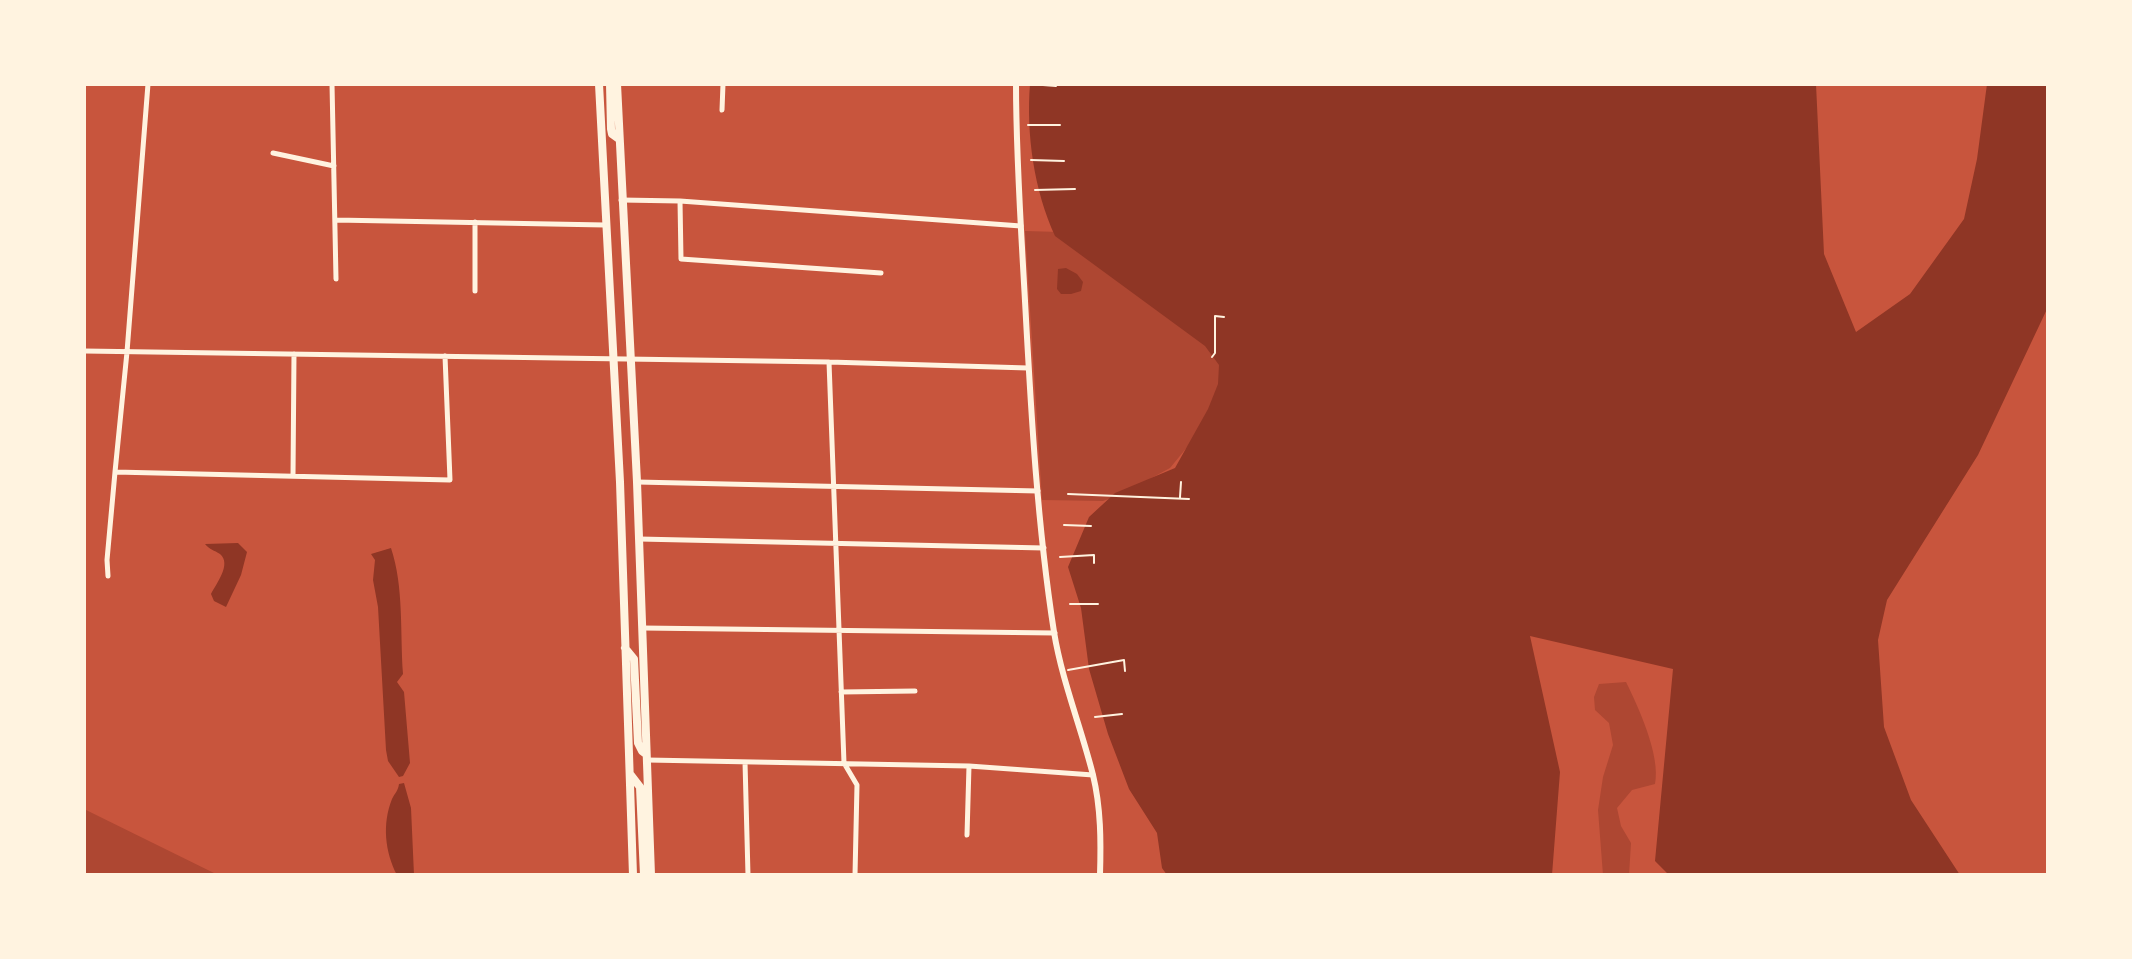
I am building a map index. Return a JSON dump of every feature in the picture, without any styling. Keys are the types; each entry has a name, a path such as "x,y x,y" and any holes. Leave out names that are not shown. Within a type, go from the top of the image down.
{"main road":[{"path":"599,84 613,359 633,875"},
{"path":"610,84 611,129 612,134 619,139"},
{"path":"617,84 637,482 651,875"},
{"path":"625,648 634,659 638,743 647,757"},
{"path":"630,775 640,787 644,875"}],"street":[{"path":"108,576 107,560 148,84"},
{"path":"332,84 336,279"},
{"path":"722,110 723,84"},
{"path":"1016,84 1028,368 1044,548 1065,685 1093,775 1098,805 1100,875"},
{"path":"273,153 334,166"},
{"path":"621,200 680,201 1021,226"},
{"path":"680,201 681,259 881,273"},
{"path":"335,220 605,225"},
{"path":"475,222 475,291"},
{"path":"84,351 830,362 1028,368"},
{"path":"293,354 293,476"},
{"path":"115,472 450,480 445,356"},
{"path":"830,362 844,763 857,785 855,875"},
{"path":"637,482 1038,491"},
{"path":"639,539 1044,548"},
{"path":"642,628 838,628 1055,633"},
{"path":"841,692 915,691"},
{"path":"647,757 745,762 969,766 1093,775"},
{"path":"745,762 748,875"},
{"path":"967,835 969,766"}],"path":[{"path":"1030,84 1056,86"},
{"path":"1028,125 1060,125"},
{"path":"1031,160 1064,161"},
{"path":"1035,190 1075,189"},
{"path":"1212,358 1215,353 1215,316 1224,317"},
{"path":"1180,499 1181,482"},
{"path":"1068,494 1189,499"},
{"path":"1063,525 1091,526"},
{"path":"1060,557 1094,555 1094,562"},
{"path":"1070,604 1098,604"},
{"path":"1067,670 1124,660 1125,671"},
{"path":"1095,717 1122,714"}],"shaded area":[{"path":"1030,84 1816,84 1824,254 1856,332 1910,294 1964,219 1977,159 1987,84 2048,84 2048,307 1978,455 1887,600 1878,640 1884,727 1911,800 1960,875 1669,875 1655,861 1673,669 1530,636 1560,772 1552,875 1167,875 1162,868 1157,833 1129,789 1108,734 1089,669 1081,608 1068,567 1089,517 1115,493 1175,468 1208,409 1218,384 1219,365 1205,346 1055,236 1042,200 1033,162 1029,122"},
{"path":"1025,231 1060,232 1226,312 1220,407 1170,468 1122,494 1103,501 1042,500"},
{"path":"1066,268 1077,274 1083,282 1081,291 1061,294 1057,289 1058,269"},
{"path":"238,543 247,552 241,575 226,607 214,601 211,594 224,568 223,558 205,544"},
{"path":"391,548 398,578 401,610 403,674 397,682 404,692 410,763 403,776 399,777 388,761 386,750 378,607 373,580 375,560 371,554"},
{"path":"1626,682 1652,746 1655,784 1632,790 1617,808 1621,826 1631,843 1629,875 1603,875 1598,810 1603,777 1613,745 1609,723 1595,710 1594,697 1599,684"},
{"path":"404,783 411,808 414,875 397,875 386,838 389,808 399,784"},
{"path":"84,809 218,875 84,875"}]}
